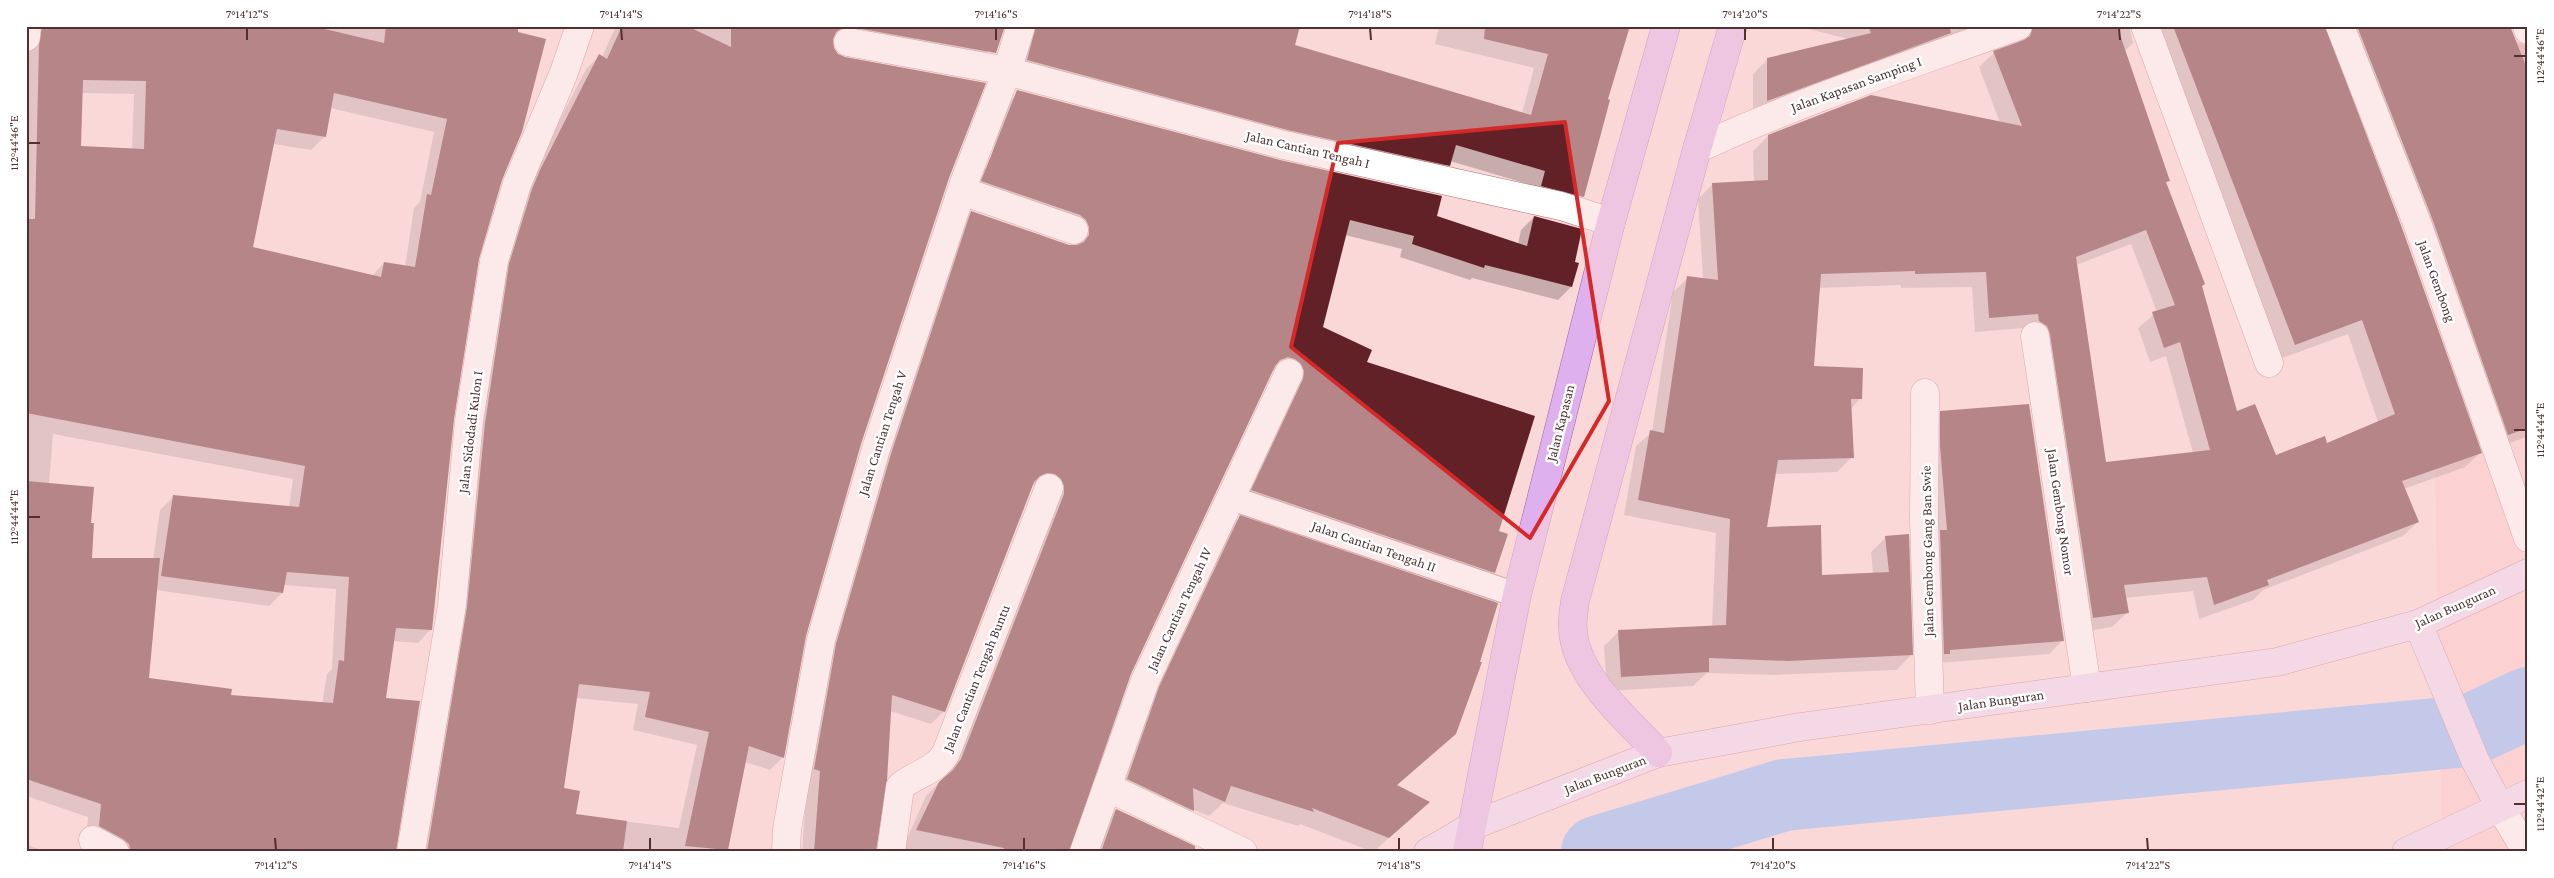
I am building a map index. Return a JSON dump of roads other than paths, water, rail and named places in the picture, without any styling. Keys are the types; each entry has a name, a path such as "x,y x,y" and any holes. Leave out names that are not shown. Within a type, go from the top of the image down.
{"main road":[{"name":"Jalan Kapasan","path":"1467,852 1474,825 1517,595 1611,222 1666,26"},
{"path":"1658,753 1596,685 1584,668 1575,644 1572,625 1575,601 1697,149 1733,26"},
{"name":"Jalan Bunguran","path":"1428,852 1474,825 1658,753 1800,727 2276,662 2418,624 2528,572"},
{"path":"2418,624 2475,760 2500,807"},
{"path":"2406,852 2528,794"}],"street":[{"path":"26,37 27,26"},
{"name":"Jalan Sidodadi Kulon I","path":"411,852 452,605 469,420 494,261 517,184 564,75 580,26"},
{"name":"Jalan Cantian Tengah V","path":"786,852 787,829 821,640 876,449 962,191 1008,70 1021,26"},
{"name":"Jalan Kapasan Samping I","path":"1697,149 1757,121 1848,86 2018,26"},
{"path":"2145,26 2269,363"},
{"name":"Jalan Gembong","path":"2340,26 2417,223 2528,538"},
{"name":"Jalan Cantian Tengah I","path":"848,42 1008,70 1284,145 1561,206 1611,222"},
{"path":"962,191 1074,230"},
{"name":"Jalan Gembong Nomor","path":"2035,336 2087,688"},
{"name":"Jalan Cantian Tengah IV","path":"1084,852 1145,681 1289,373"},
{"name":"Jalan Gembong Gang Ban Swie","path":"1925,392 1924,520 1930,710"},
{"name":"Jalan Cantian Tengah Buntu","path":"891,852 900,787 936,766 946,753 968,703 1049,488"},
{"path":"1107,787 1243,852"},
{"path":"2500,807 2527,852"}],"lane":[{"name":"Jalan Cantian Tengah II","path":"1231,498 1517,595"}],"waterway":[{"path":"1597,852 1784,795 2468,731 2528,703"}]}
